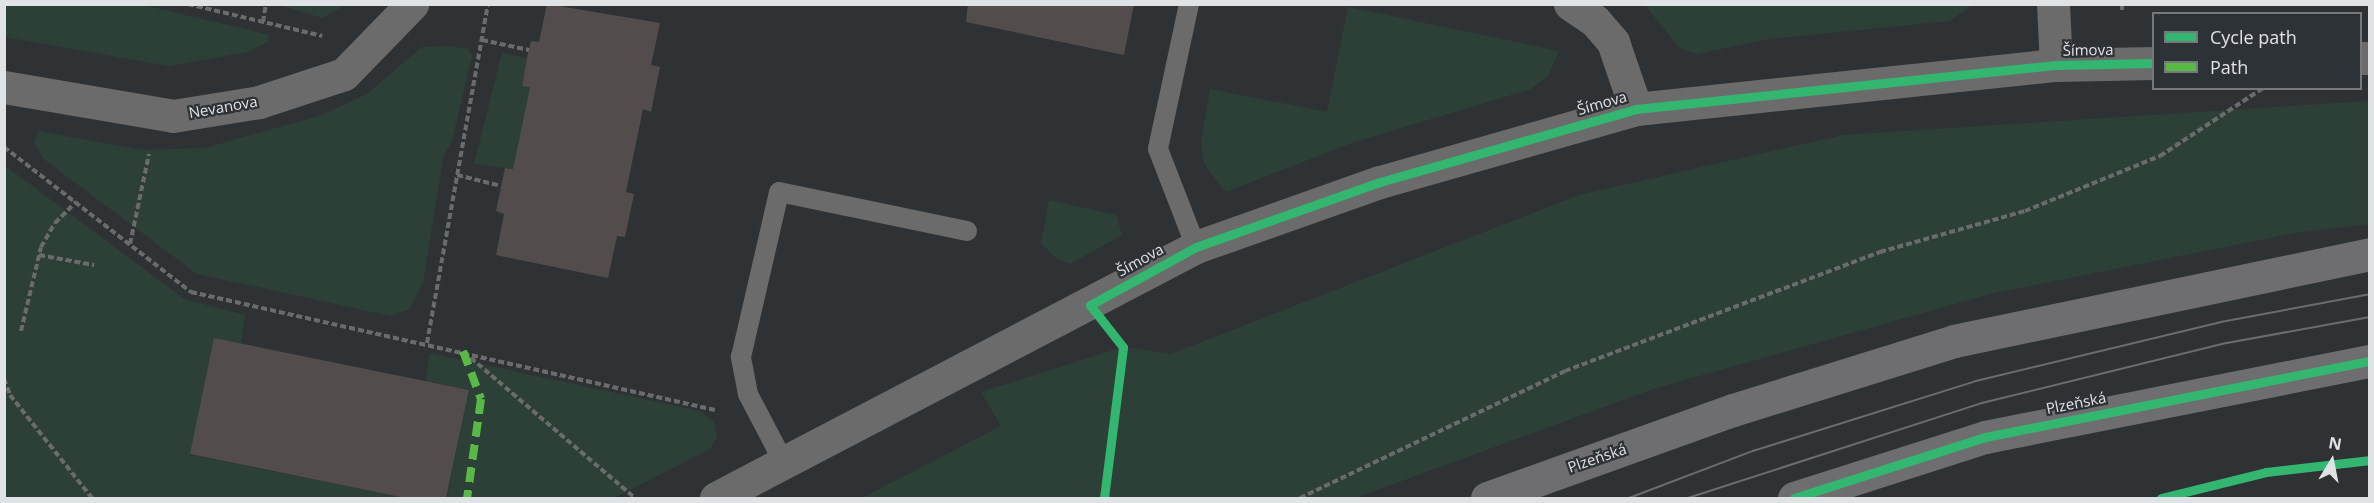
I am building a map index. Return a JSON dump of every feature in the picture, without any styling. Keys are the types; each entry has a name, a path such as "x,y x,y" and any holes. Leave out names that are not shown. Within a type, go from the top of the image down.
{"main road":[{"name":"Plzeňská","path":"1487,498 1733,410 1954,341 2370,254"},
{"name":"Plzeňská","path":"1794,498 1985,437 2370,361"}],"street":[{"name":"Nevanova","path":"4,87 172,116 259,102 344,74 412,4"},
{"path":"1570,4 1595,21 1613,42 1636,109"},
{"path":"2054,4 2056,65"},
{"name":"Šímova","path":"716,498 1196,246 1380,182 1636,109 2056,65 2152,63"}],"lane":[{"path":"1189,4 1158,149 1196,246"},
{"path":"784,463 748,394 741,357 779,192 967,231"}],"path":[{"path":"188,4 322,36"},
{"path":"263,22 266,4"},
{"path":"427,343 488,4"},
{"path":"482,40 529,50"},
{"path":"1300,498 1565,371 1880,252 2025,211 2160,156 2260,90"},
{"path":"4,147 191,292 463,351 715,410"},
{"path":"130,244 150,152"},
{"path":"458,175 501,186"},
{"path":"21,331 39,255 55,222 76,202"},
{"path":"39,255 94,265"},
{"path":"1104,498 1123,347 1107,326"},
{"path":"463,351 634,497"},
{"path":"4,379 10,395 92,498"},
{"path":"2161,498 2266,472 2370,460"}],"green space":[{"path":"138,4 267,34 269,41 248,52 169,66 5,37 5,5"},
{"path":"275,4 345,4 345,5 323,18"},
{"path":"1645,5 1972,5 1950,21 1769,39 1697,54 1679,48"},
{"path":"1348,7 1559,51 1548,76 1531,89 1354,142 1226,192 1204,164 1201,143 1210,89 1327,112"},
{"path":"451,46 468,49 472,56 452,140 443,158 423,283 409,309 391,316 197,274 45,160 34,144 38,131 142,150 205,148 322,115 367,94 422,47"},
{"path":"502,53 527,58 522,85 530,87 513,169 474,164"},
{"path":"2369,101 2369,224 2294,233 1994,293 1653,389 1355,498 862,498 1001,426 981,392 1123,347 1171,354 1579,195 1843,135"},
{"path":"4,165 184,299 245,315 241,344 214,338 191,455 405,498 5,498"},
{"path":"1049,200 1116,215 1122,235 1070,264 1057,259 1041,243"},
{"path":"429,353 700,411 714,422 717,437 710,449 614,498 447,498 469,390 426,381"}],"building":[{"path":"547,4 660,23 651,65 660,67 651,112 643,109 626,192 634,194 625,237 617,236 608,278 496,255 504,214 496,211 505,168 513,169 530,87 522,86 527,58 531,41 539,42"},
{"path":"968,4 1134,4 1124,55 966,22"},
{"path":"214,338 469,390 446,498 405,498 190,454"}],"tram line":[{"path":"1629,498 1753,451 1976,381 2221,322 2370,294"},
{"path":"1688,498 1982,403 2227,343 2370,317"}],"marked path":[{"path":"463,351 481,399 467,498"}],"cycle path":[{"path":"1104,498 1123,347 1090,305 1196,247 1380,182 1636,109 2056,65 2152,63"},
{"path":"1794,498 1985,437 2370,361"},
{"path":"2161,498 2266,472 2370,460"}]}
